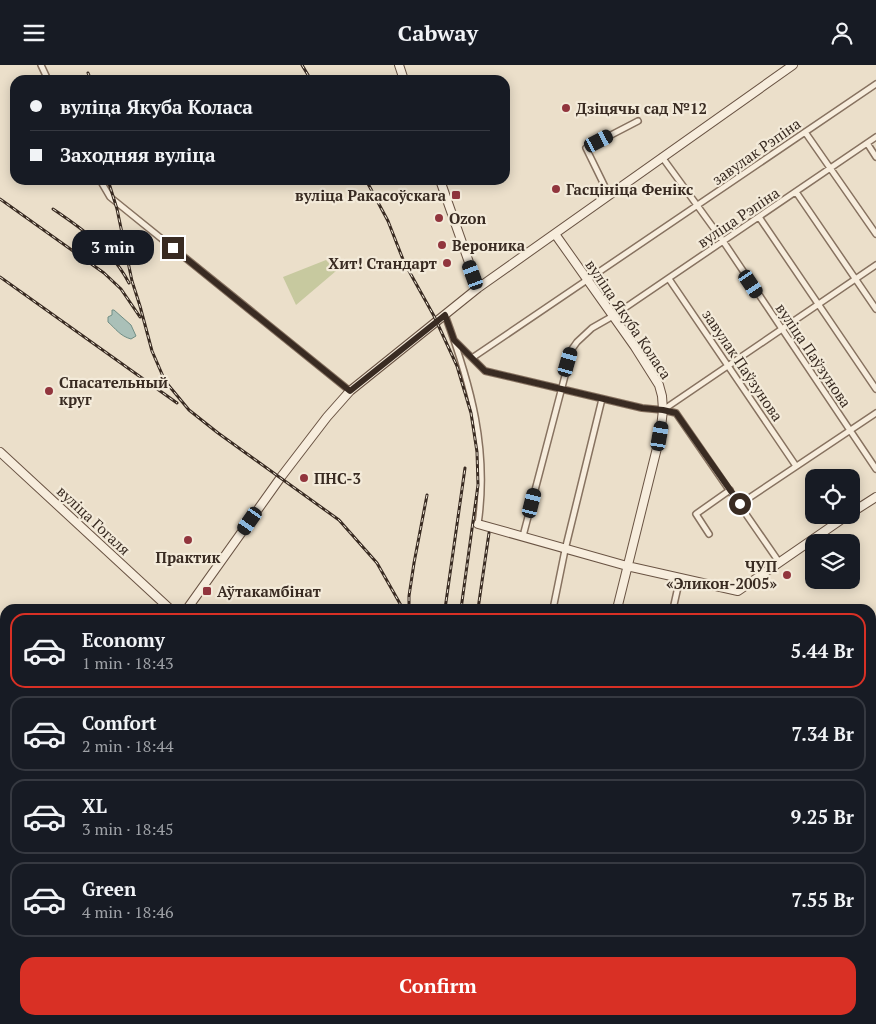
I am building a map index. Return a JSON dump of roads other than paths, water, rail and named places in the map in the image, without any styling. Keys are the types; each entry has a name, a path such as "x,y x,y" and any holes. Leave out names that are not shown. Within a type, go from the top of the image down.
{"main road":[{"path":"191,604 281,477 327,417 350,391 478,288 793,65"},
{"path":"442,185 478,288"},
{"name":"вуліца Якуба Коласа","path":"555,234 659,385 662,396 663,410 660,436 618,604"},
{"name":"вуліца Гогаля","path":"0,452 165,604"},
{"path":"860,507 876,497"},
{"path":"478,524 627,566 738,591 835,524"}],"street":[{"name":"завулак Рэпіна","path":"472,358 876,84"},
{"path":"609,195 586,148 638,121"},
{"path":"805,132 876,234"},
{"name":"вуліца Рэпіна","path":"523,536 561,388 572,349 577,342 592,328 669,279 876,137"},
{"path":"867,143 876,157"},
{"name":"вуліца Паўзунова","path":"662,157 723,241 876,469"},
{"path":"103,185 110,197 350,391"},
{"path":"796,192 876,309"},
{"path":"759,217 876,389"},
{"path":"663,410 876,265"},
{"name":"завулак Паўзунова","path":"669,279 796,466"},
{"path":"445,315 471,394 481,454 482,484 478,524"},
{"path":"454,340 485,371 642,408 676,413 779,562"},
{"path":"554,604 565,550 602,399"},
{"path":"740,504 876,413"},
{"path":"709,534 696,514 730,490"},
{"path":"674,604 680,578"}],"water":[{"path":"112,310 131,325 136,336 131,339 124,336 108,322 108,317 112,315"}],"railway":[{"path":"302,65 308,75"},
{"path":"110,185 117,209 132,281 152,351 165,381 189,410 339,520 377,563 400,604"},
{"path":"369,185 388,221 404,262 434,316 457,366 471,413 477,452 478,485 462,604"},
{"path":"0,199 104,273 121,289 140,317"},
{"path":"53,209 96,241 114,260 129,283"},
{"path":"0,277 177,403"},
{"path":"446,604 465,468"},
{"path":"409,604 414,563 427,495"},
{"path":"479,604 489,533"}],"place":[{"name":"Дзіцячы сад №12","path":"566,108"},
{"name":"Гасцініца Фенікс","path":"556,189"},
{"name":"вуліца Ракасоўскага","path":"456,195"},
{"name":"Ozon","path":"439,218"},
{"name":"Вероника","path":"442,245"},
{"name":"Хит! Стандарт","path":"447,263"},
{"name":"Спасательный круг","path":"49,391"},
{"name":"ПНС-3","path":"304,478"},
{"name":"Практик","path":"188,540"},
{"name":"ЧУП «Эликон-2005»","path":"787,575"},
{"name":"Аўтакамбінат","path":"207,591"}]}
